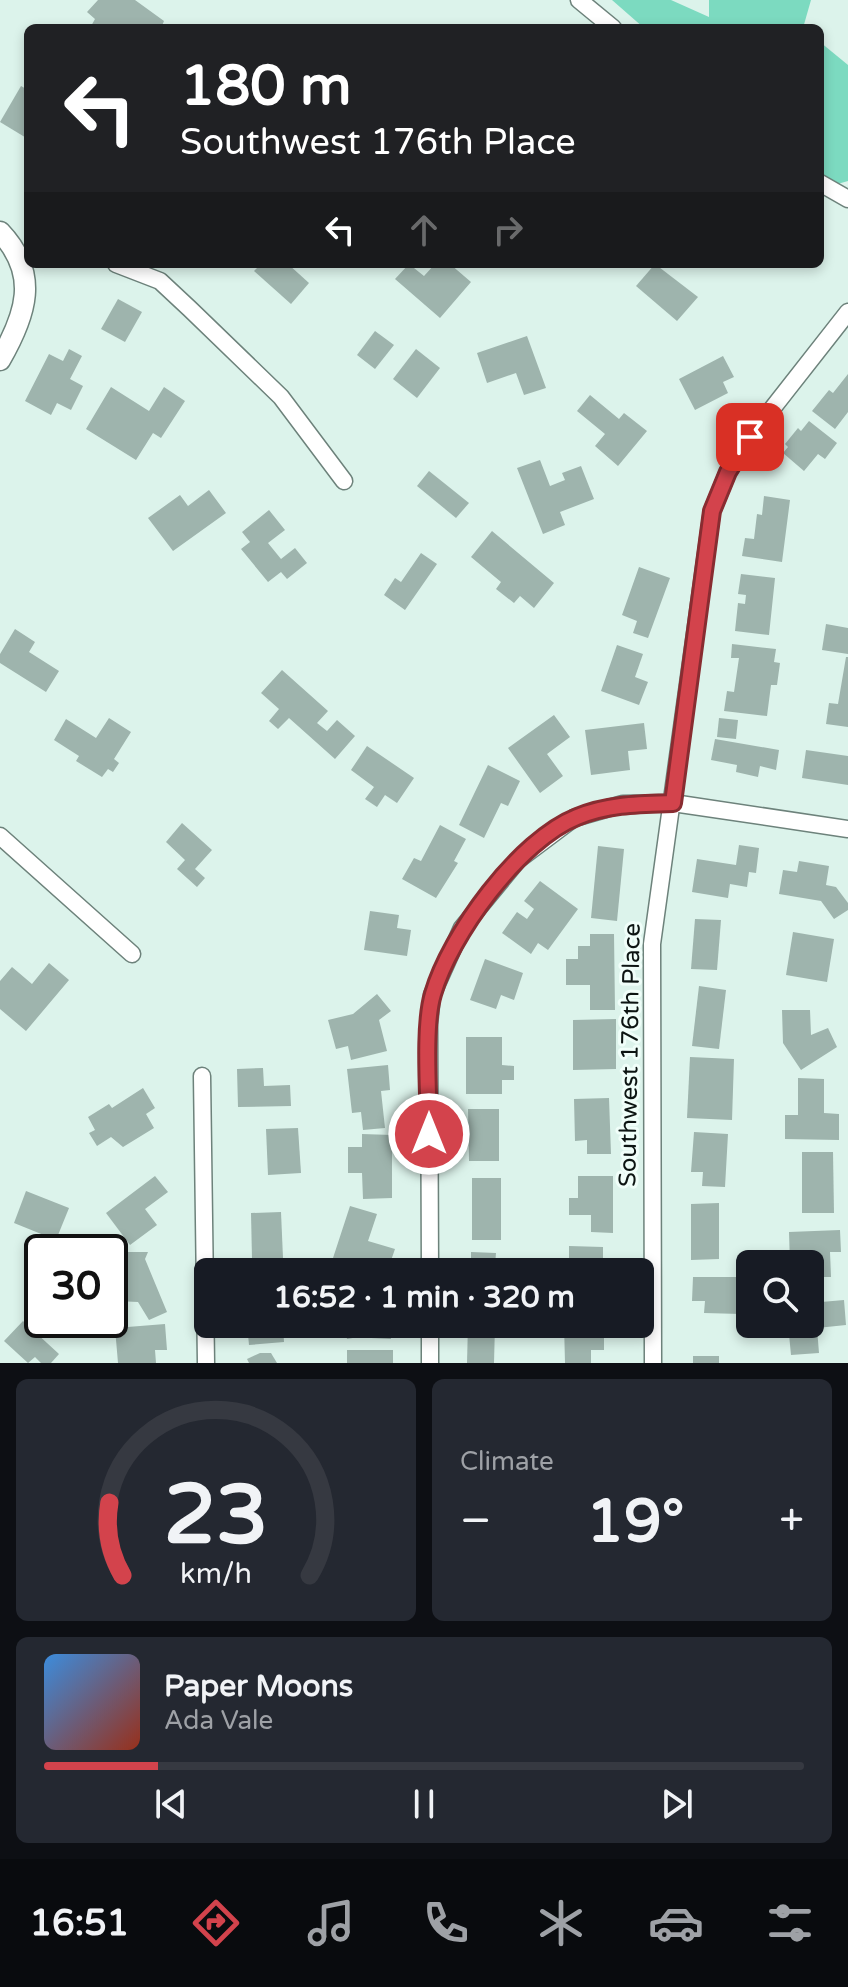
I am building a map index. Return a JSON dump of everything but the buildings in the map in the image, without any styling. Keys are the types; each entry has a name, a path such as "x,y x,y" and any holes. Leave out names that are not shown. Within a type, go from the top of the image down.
{"street":[{"path":"579,0 608,24"},
{"path":"824,185 848,199"},
{"path":"0,232 24,260"},
{"path":"0,360 24,311 25,268"},
{"path":"126,268 160,281 281,397 344,481"},
{"name":"Southwest 176th Place","path":"653,1363 652,944 712,511 728,472 750,437 848,312"},
{"path":"430,1258 429,1024 432,995 462,928 518,860 574,818 623,804 673,803 848,829"},
{"path":"0,836 132,954"},
{"path":"202,1076 206,1363"},
{"path":"430,1338 430,1363"}],"green space":[{"path":"612,0 671,0 709,17 709,0 811,0 804,24 639,24"},
{"path":"824,45 848,65 848,181 824,188"}],"route":[{"path":"429,1134 432,995 462,928 518,860 574,818 623,804 673,803 712,511 728,472 750,437"}]}
